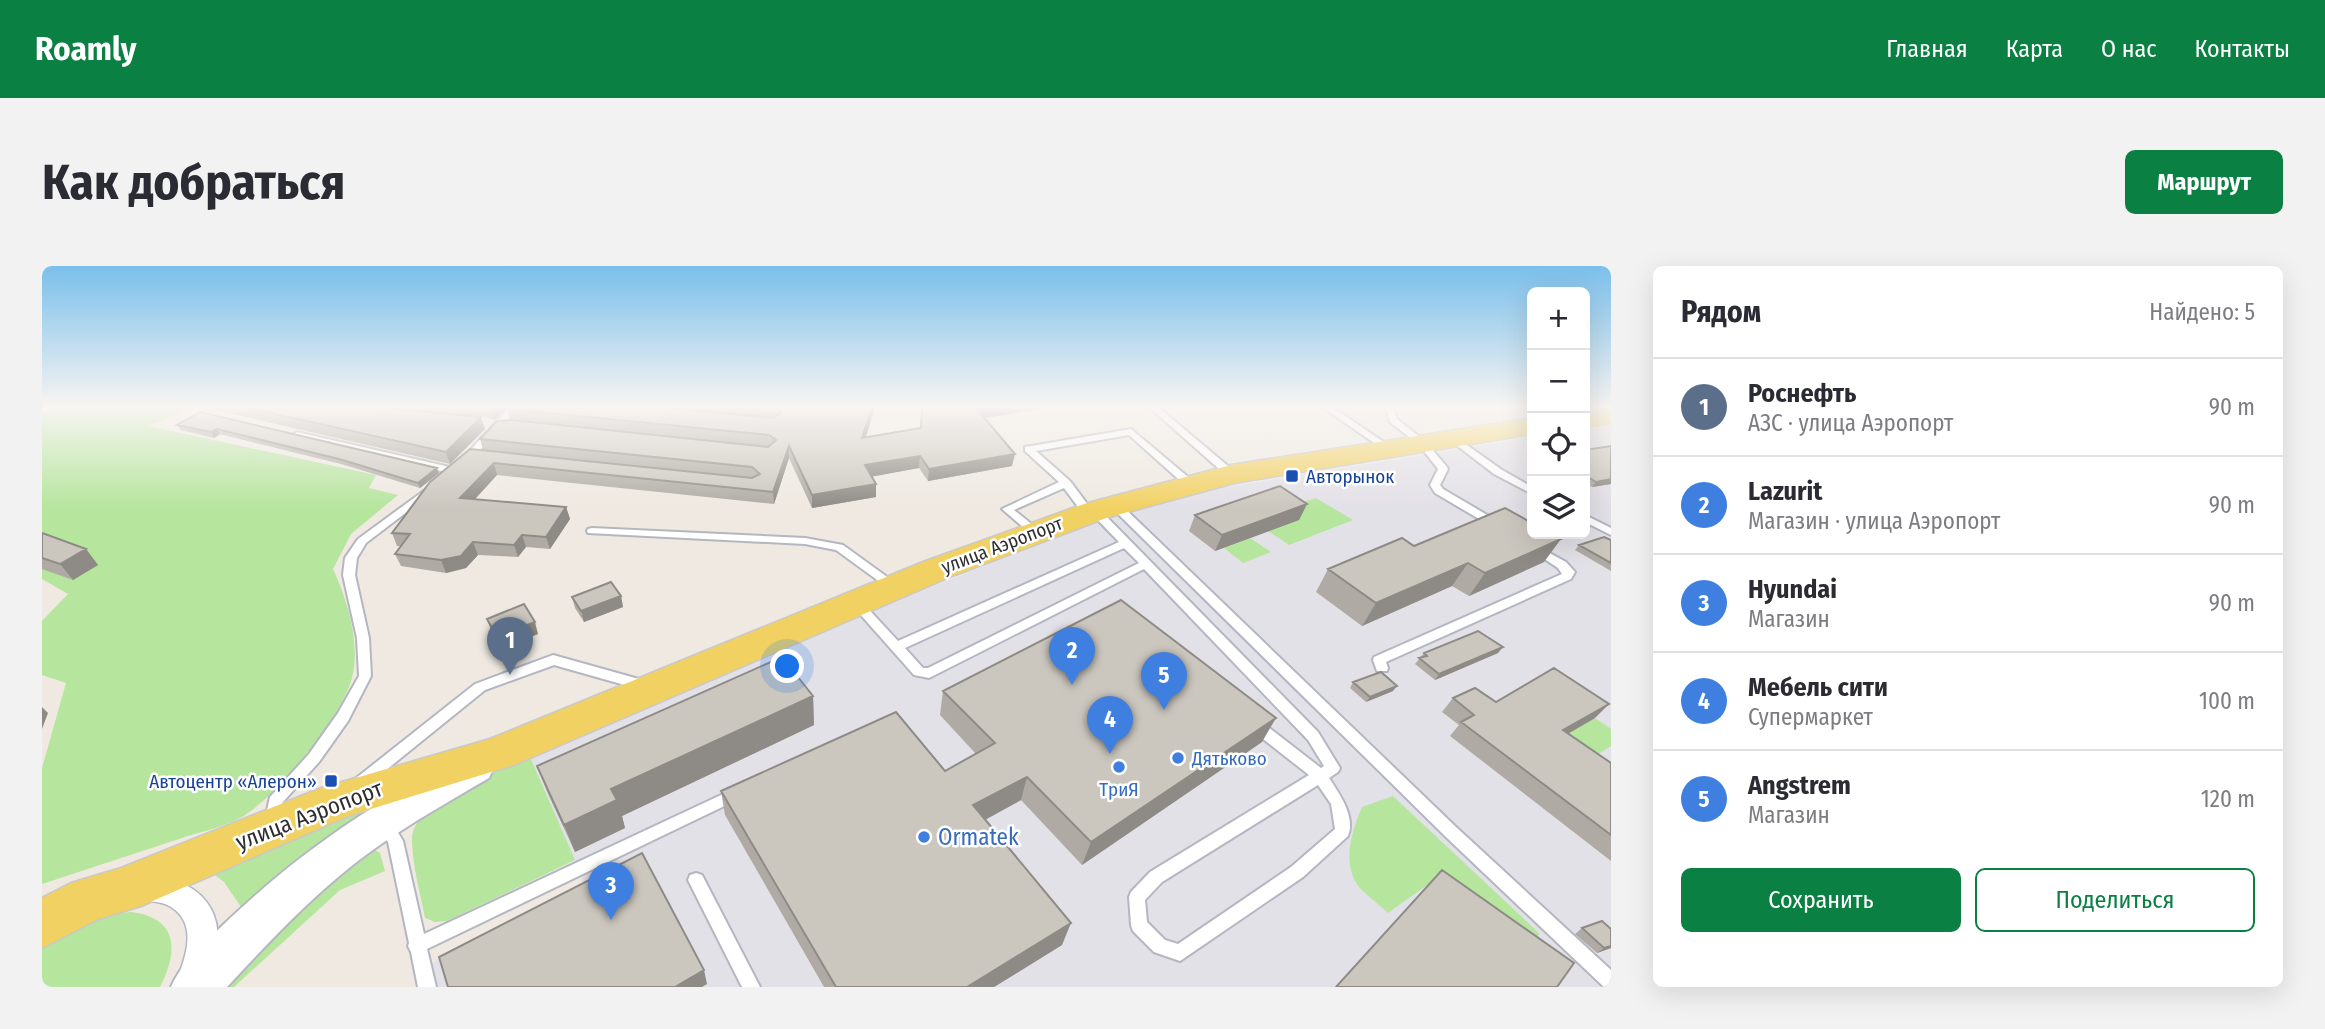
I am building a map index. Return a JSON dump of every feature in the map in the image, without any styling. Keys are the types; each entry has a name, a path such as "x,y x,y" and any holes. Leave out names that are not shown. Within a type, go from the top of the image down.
{"main road":[{"name":"улица Аэропорт","path":"45,920 89,899 124,890 337,801 499,753 895,587 1035,531 1099,509 1231,474 1441,441"},
{"name":"улица Аэропорт","path":"195,987 303,880 383,820 499,753"}],"street":[{"name":"улица Аэропорт","path":"124,890 148,888 170,891 187,900 198,913 204,930 204,951 190,987"}],"lane":[{"path":"322,441 454,471"},
{"path":"272,827 275,801 328,738 365,676 363,638 349,575 351,558 362,541 454,471 484,441"},
{"path":"1079,441 1028,449 1099,509 1611,982"},
{"path":"1141,441 1190,484"},
{"path":"1192,441 1231,474"},
{"path":"1377,441 1389,449"},
{"path":"1419,441 1443,469 1435,485 1439,491 1505,530"},
{"path":"1456,441 1498,472 1527,488"},
{"path":"471,455 485,456"},
{"path":"1035,531 1007,509 1066,483"},
{"path":"1099,509 1125,543 1313,736 1333,768 1320,776 1156,877 1137,897 1139,925 1160,946 1180,953 1297,872 1343,831 1338,803 1320,776 1246,719"},
{"path":"1590,521 1611,532"},
{"path":"592,531 805,541 839,547 895,587"},
{"path":"897,648 1125,543"},
{"path":"1382,668 1379,660 1567,576 1569,572 1562,565 1527,543"},
{"path":"857,604 919,672 929,673 1146,564"},
{"path":"337,801 480,687 553,660 653,688"},
{"path":"416,946 745,790"},
{"path":"383,820 395,841 427,987"},
{"path":"696,880 751,987"}],"shaded area":[{"path":"1510,441 1527,441 1527,539 1590,539 1590,441 1611,441 1611,987 436,987 430,964 586,889 530,757 858,617 1061,535 1178,495"}],"green space":[{"path":"42,441 216,441 376,475 369,488 398,495 351,534 333,569 354,636 352,678 335,714 288,776 271,794 240,818 42,884 42,768 66,683 42,675 42,621 68,594 42,579"},
{"path":"1316,498 1353,520 1289,545 1268,531 1282,508"},
{"path":"1250,538 1271,552 1243,563 1224,548"},
{"path":"1595,718 1611,729 1611,746 1580,766 1550,744"},
{"path":"530,757 575,860 447,921 435,922 425,918 412,842 415,827 425,813 458,789"},
{"path":"1393,796 1540,934 1520,952 1427,885 1388,913 1366,894 1359,887 1350,868 1350,847 1355,826 1362,807"},
{"path":"379,801 381,805 241,907 224,882 206,868"},
{"path":"375,850 380,853 385,871 340,890 234,987 219,987 266,939 365,853"},
{"path":"131,912 147,915 158,921 170,938 170,961 160,987 42,987 42,946 96,919"}],"building":[{"path":"264,441 321,441 437,468 418,483 339,459"},
{"path":"395,441 457,441 446,452"},
{"path":"496,441 708,441 768,447 775,441 1004,441 1015,454 929,469 920,456 865,465 876,484 812,495 789,446 773,492 494,463 460,498 566,507 546,537 522,535 514,545 473,542 461,556 441,560 395,554 410,534 392,533 430,482 470,449 752,478 760,474 752,467"},
{"path":"1611,446 1611,479 1596,482 1590,478 1590,449"},
{"path":"1280,486 1307,504 1222,535 1195,515"},
{"path":"1505,508 1527,520 1527,539 1561,539 1485,573 1468,563 1376,603 1328,569 1402,538 1414,546"},
{"path":"42,533 86,549 60,564 42,558"},
{"path":"1604,537 1611,540 1611,563 1579,545"},
{"path":"611,582 621,596 581,611 572,597"},
{"path":"1121,600 1276,718 1091,842 1027,777 973,805 1071,923 967,987 836,987 721,791 896,712 945,771 995,743 943,691"},
{"path":"524,604 535,622 497,637 487,619"},
{"path":"1478,631 1503,647 1439,674 1419,658 1427,656 1424,653"},
{"path":"782,657 813,696 611,789 617,800 564,825 537,766"},
{"path":"1554,668 1609,704 1563,730 1611,763 1611,835 1461,722 1474,715 1453,698 1475,688 1496,702"},
{"path":"1381,672 1397,686 1370,697 1353,682"},
{"path":"642,853 704,970 675,987 448,987 439,957"},
{"path":"1442,870 1574,963 1557,987 1336,987"},
{"path":"1602,921 1611,929 1611,946 1604,948 1582,928"}],"place":[{"name":"Авторынок","path":"1292,476"},
{"name":"Роснефть","path":"510,675"},
{"name":"Lazurit","path":"1072,685"},
{"name":"Angstrem","path":"1164,710"},
{"name":"Мебель сити","path":"1110,754"},
{"name":"Дятьково","path":"1178,758"},
{"name":"ТриЯ","path":"1119,767"},
{"name":"Автоцентр «Алерон»","path":"331,781"},
{"name":"Ormatek","path":"924,837"},
{"name":"Hyundai","path":"611,920"}]}
